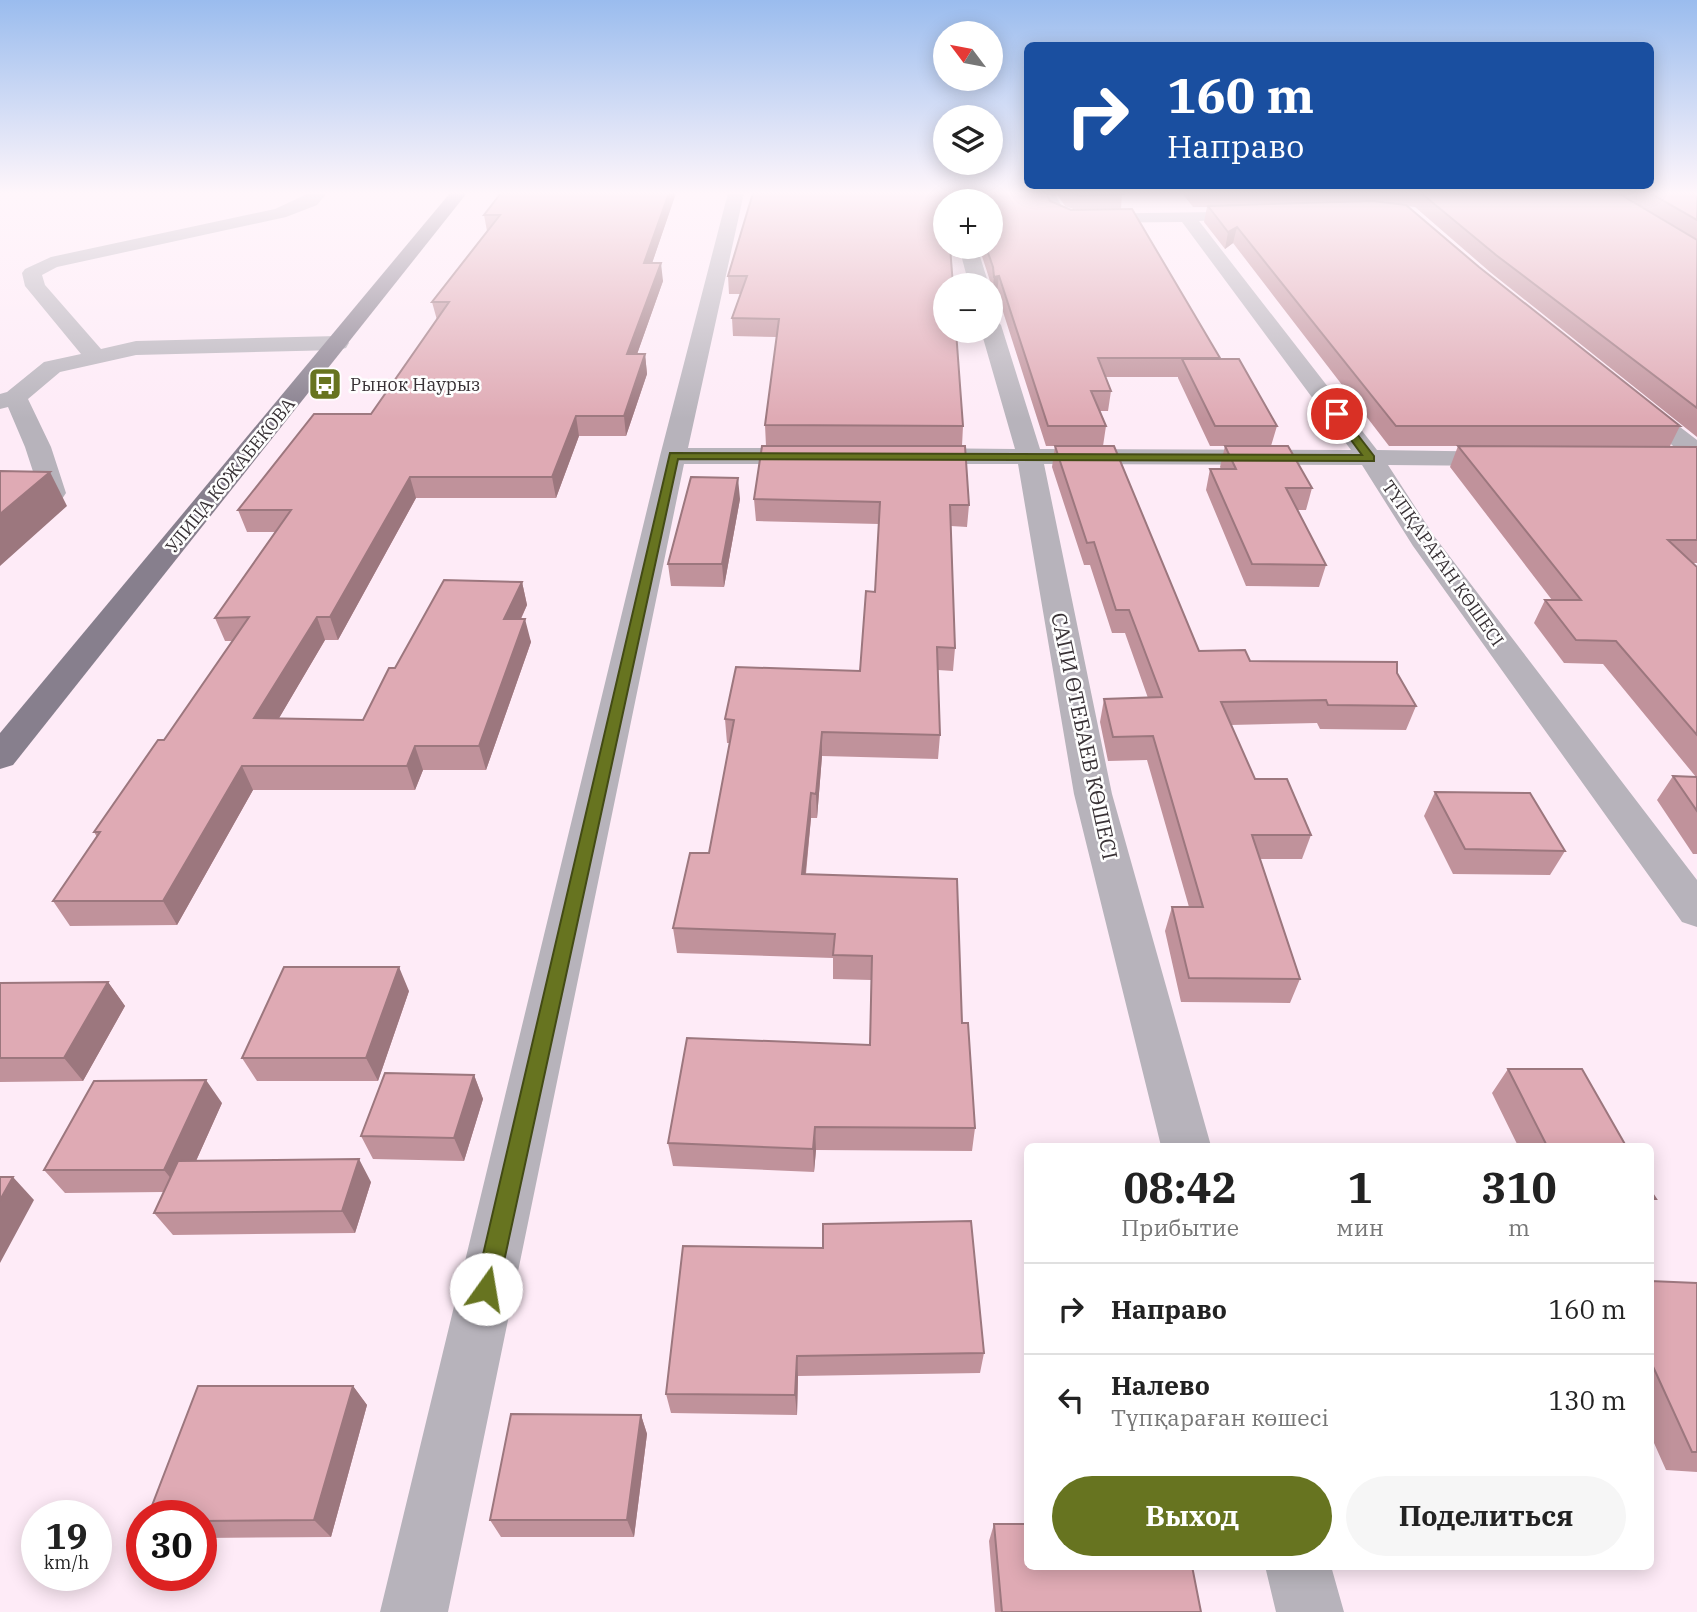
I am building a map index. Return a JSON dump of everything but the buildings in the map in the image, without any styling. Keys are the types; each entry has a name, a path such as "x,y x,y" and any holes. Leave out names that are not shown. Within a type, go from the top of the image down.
{"main road":[{"name":"УЛИЦА КОЖАБЕКОВА","path":"0,757 398,268"}],"street":[{"path":"41,268 32,273 35,286 96,357"},
{"path":"414,1612 718,268"},
{"name":"ТҮПҚАРАҒАН КӨШЕСІ","path":"1226,268 1370,458 1423,540 1697,911"},
{"path":"52,493 38,447 8,400 52,368 136,348 338,343"},
{"name":"САПИ ӨТЕБАЕВ КӨШЕСІ","path":"995,343 1030,457 1093,794 1185,1143"},
{"path":"1621,392 1697,455"},
{"path":"1656,457 1697,455"},
{"path":"674,456 838,456"},
{"path":"893,456 1534,458"},
{"path":"1298,1570 1310,1612"}],"place":[{"name":"Рынок Наурыз","path":"325,384"}],"route":[{"path":"486,1289 674,456 1370,458 1337,414"}]}
